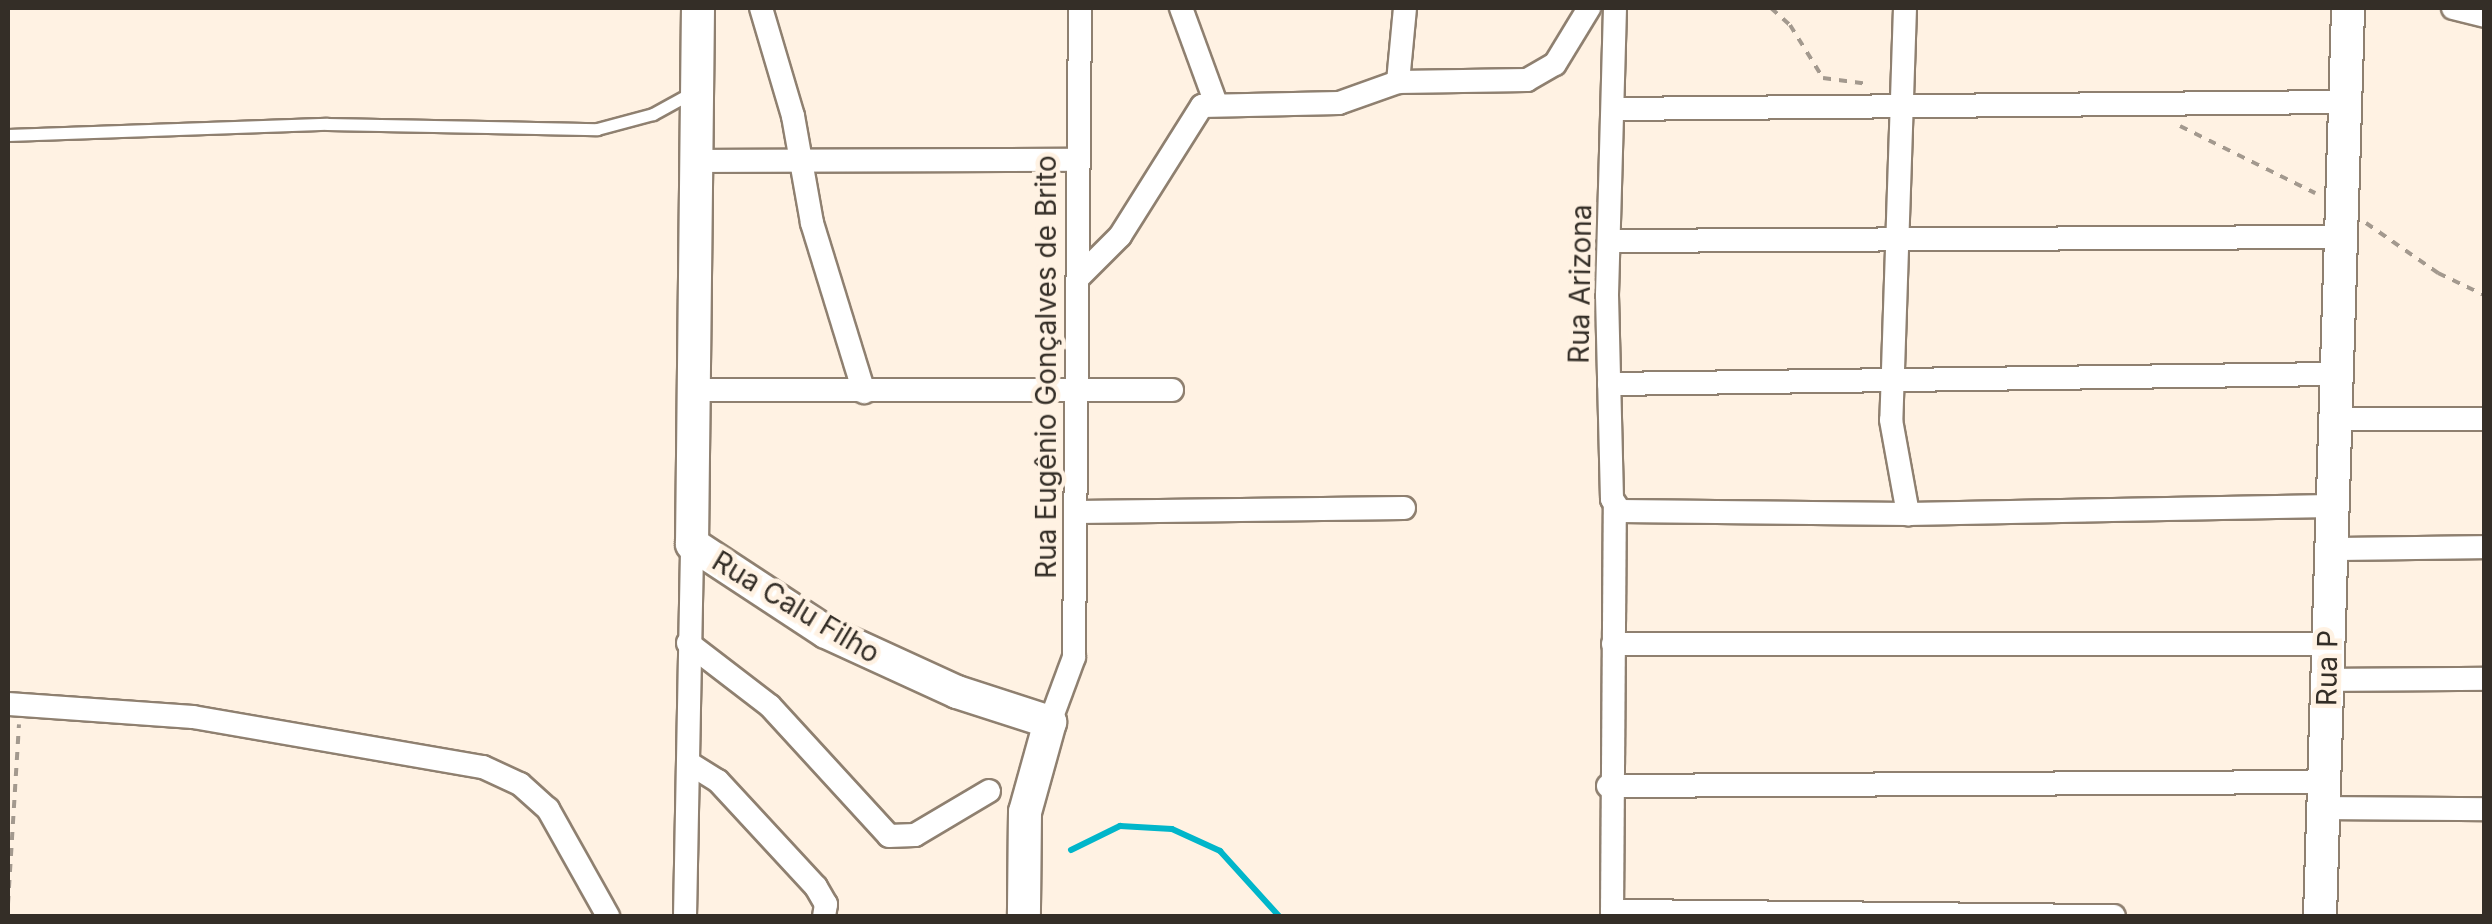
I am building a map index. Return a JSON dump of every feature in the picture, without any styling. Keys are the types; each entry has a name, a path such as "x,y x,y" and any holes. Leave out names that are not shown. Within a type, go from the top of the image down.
{"street":[{"name":"Rua Calu Filho","path":"698,8 692,544 826,632 958,692 1050,722"},
{"path":"761,8 864,392"},
{"name":"Rua Eugênio Gonçalves de Brito","path":"1050,722 1074,657 1081,392 1076,160 1080,8"},
{"path":"1079,277 1120,236 1208,103 1181,8"},
{"path":"1398,82 1405,8"},
{"path":"1208,103 1339,104 1398,82 1486,84 1544,75 1589,8"},
{"name":"Rua Arizona","path":"1615,8 1609,384 1614,507 1613,644 1608,786 1618,912 2114,916"},
{"path":"1905,8 1891,420 1908,514"},
{"name":"Rua P","path":"2320,916 2328,795 2326,680 2333,374 2348,8"},
{"path":"2454,8 2484,16"},
{"path":"1613,109 1904,97 2345,102"},
{"path":"696,161 1076,160"},
{"path":"1611,241 2337,237"},
{"path":"1609,384 2333,374"},
{"path":"696,390 1172,390"},
{"path":"2333,418 2484,419"},
{"path":"1614,507 1667,515 2330,506"},
{"path":"1077,512 1404,508"},
{"path":"685,916 692,544"},
{"path":"2330,549 2484,548"},
{"path":"688,643 770,706 888,836 915,835 988,791"},
{"path":"1613,644 2328,644"},
{"path":"2326,680 2484,679"},
{"path":"14,705 156,712 412,750 483,767 520,784 548,809 608,916"},
{"path":"1024,916 1026,812 1050,722"},
{"path":"689,762 736,798 816,887 826,904 824,916"},
{"path":"1608,786 2328,795 2484,809"}],"lane":[{"path":"8,135 327,124 597,129 652,114 697,90"}],"path":[{"path":"1771,8 1790,24 1823,78 1904,97"},
{"path":"8,904 14,705"}],"waterway":[{"path":"1071,850 1120,826 1172,829 1220,851 1279,916"}]}
